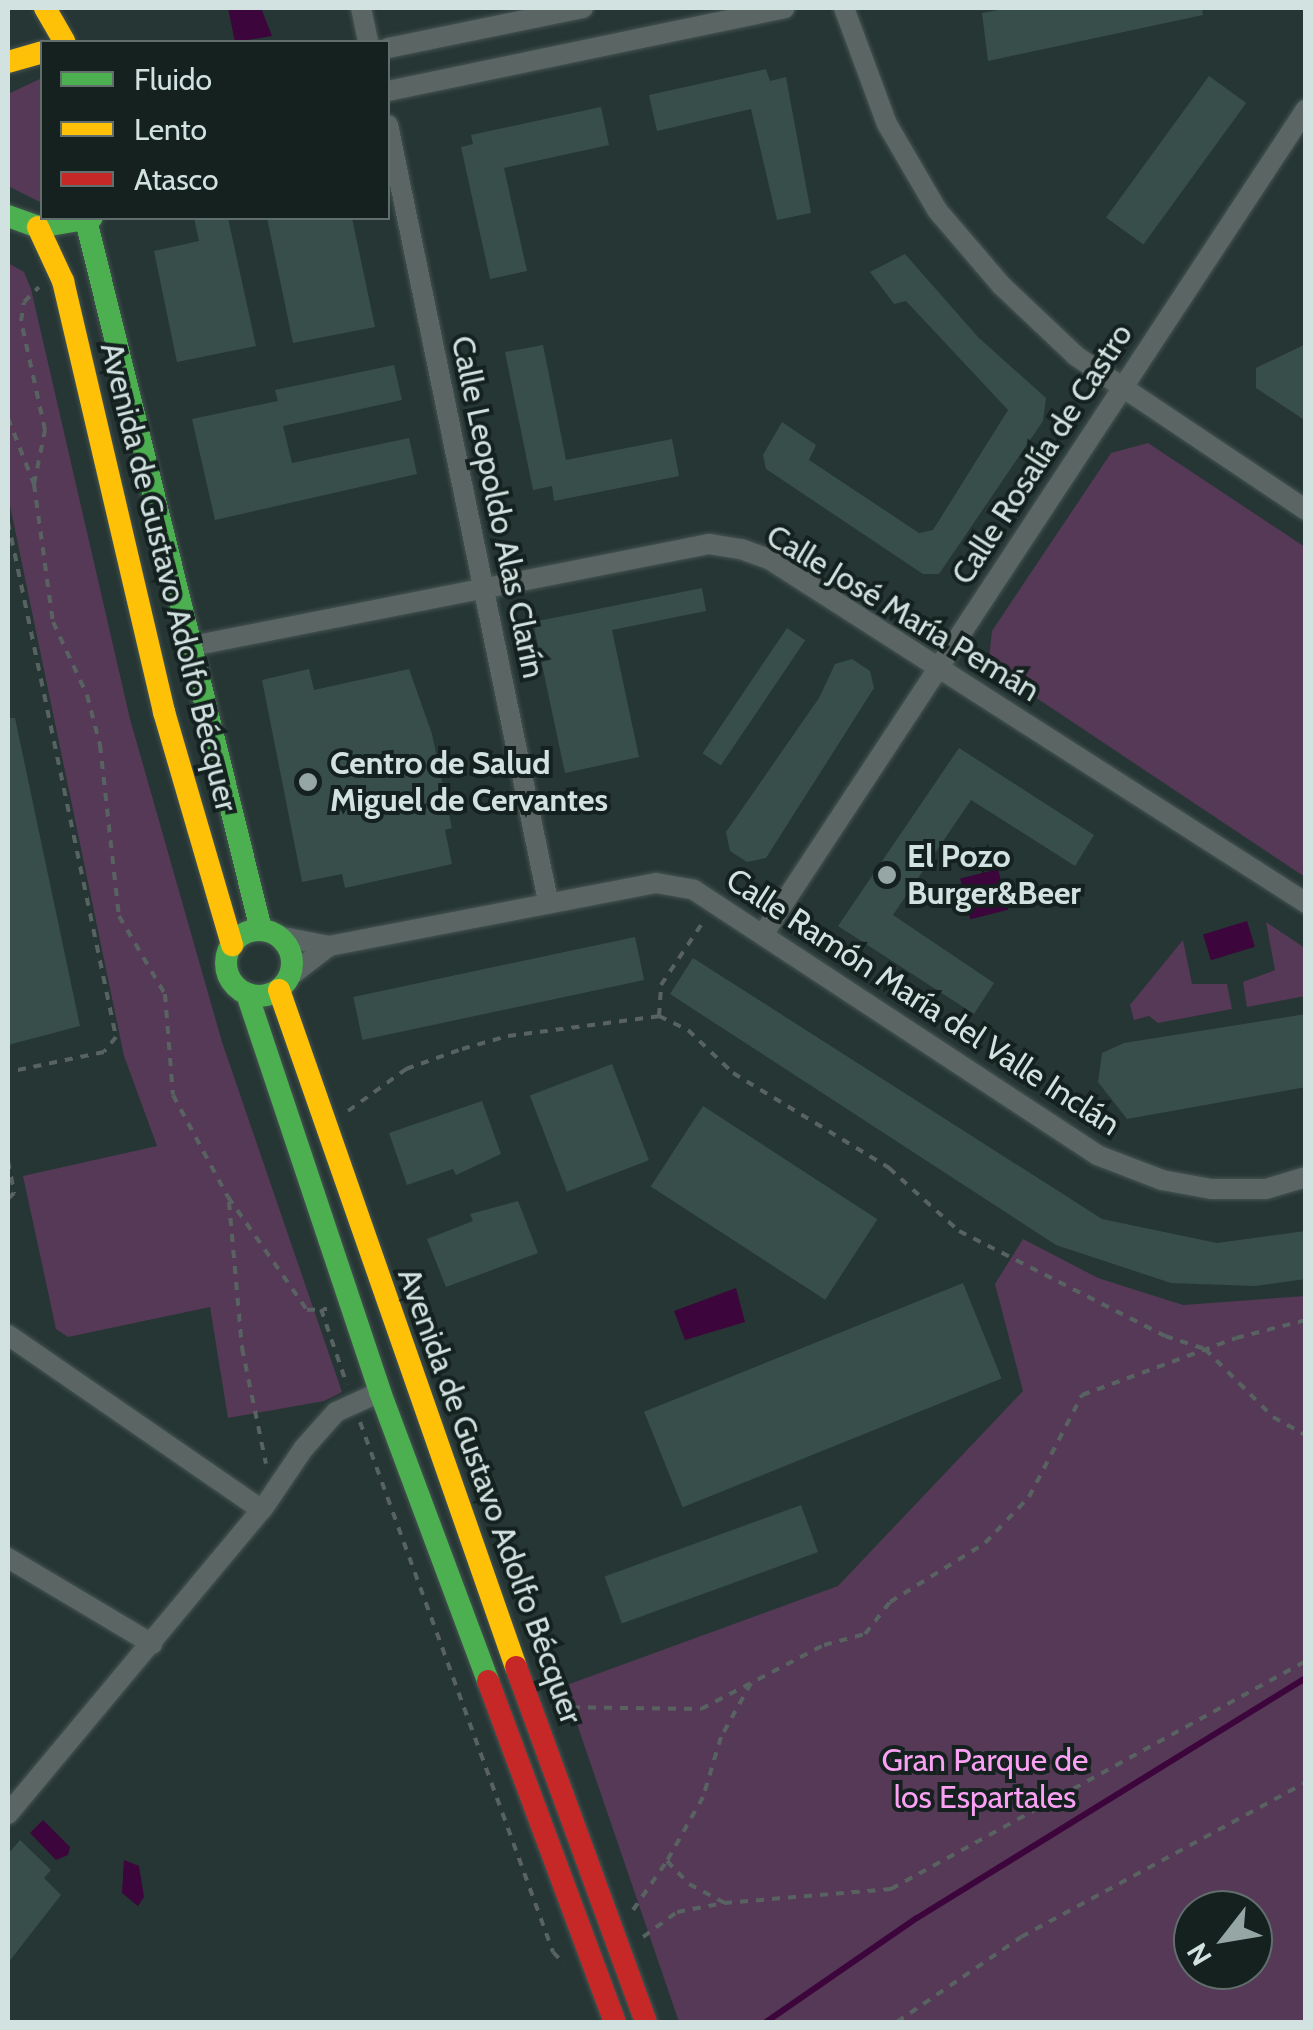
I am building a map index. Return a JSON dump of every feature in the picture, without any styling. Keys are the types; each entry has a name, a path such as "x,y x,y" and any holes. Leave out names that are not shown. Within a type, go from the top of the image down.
{"street":[{"path":"45,8 64,40"},
{"path":"361,8 368,40"},
{"path":"390,48 583,8"},
{"path":"390,91 784,8"},
{"path":"844,8 887,124 937,210 1001,285 1120,388 1306,510"},
{"path":"8,62 40,53"},
{"name":"Calle Rosalía de Castro","path":"764,933 1120,388 1304,115"},
{"name":"Calle Leopoldo Alas Clarín","path":"390,136 548,901"},
{"path":"8,216 38,228 82,220"},
{"name":"Avenida de Gustavo Adolfo Bécquer","path":"88,220 187,647 270,933"},
{"name":"Avenida de Gustavo Adolfo Bécquer","path":"38,228 63,281 164,712 232,945"},
{"name":"Calle José María Pemán","path":"187,647 484,585 709,544 741,548 770,559 1306,903"},
{"name":"Calle Ramón María del Valle Inclán","path":"270,933 329,946 656,883 694,890 1097,1155 1162,1180 1211,1188 1266,1189 1306,1177"},
{"path":"270,933 291,954 285,983 247,994 228,973 232,945 270,933"},
{"name":"Calle Ramón María del Valle Inclán","path":"285,983 329,946"},
{"name":"Avenida de Gustavo Adolfo Bécquer","path":"285,983 411,1380 646,2022"},
{"name":"Avenida de Gustavo Adolfo Bécquer","path":"247,994 380,1392 615,2022"},
{"path":"8,1335 267,1502"},
{"path":"8,1814 267,1502 304,1448 336,1412 380,1392"},
{"path":"8,1558 152,1644"}],"path":[{"path":"34,484 45,430 22,321 31,289 47,285"},
{"path":"8,418 34,484 53,622 86,694 100,745 120,916 166,994 173,1095 228,1197 307,1310 352,1308"},
{"path":"8,522 116,1038 104,1052 8,1072"},
{"path":"659,1016 661,985 701,924"},
{"path":"345,1114 406,1069 462,1049 508,1036 659,1016 688,1030 733,1073 889,1168 959,1232 1165,1336 1205,1348 1273,1417 1306,1435"},
{"path":"8,1161 14,1192 8,1199"},
{"path":"228,1197 242,1348 267,1502"},
{"path":"321,1309 554,1952 566,1966"},
{"path":"557,1707 700,1710 824,1645 865,1634 890,1602 985,1543 1029,1497 1082,1395 1205,1348 1306,1320"},
{"path":"640,1939 677,1912 724,1903 891,1889 1306,1660"},
{"path":"631,1912 667,1861 703,1797 721,1737 751,1682"},
{"path":"897,2022 1021,1936 1306,1782"},
{"path":"667,1861 688,1884 724,1903"}],"green space":[{"path":"40,79 40,202 8,186 8,94"},
{"path":"8,263 24,272 31,289 130,719 222,1042 342,1392 324,1401 228,1418 210,1307 68,1337 56,1329 23,1176 157,1146 124,1056 8,496"},
{"path":"1148,443 1305,547 1305,877 996,671 989,658 992,631 1111,453"},
{"path":"1266,922 1305,948 1305,996 1247,1007 1243,982 1275,970"},
{"path":"1183,940 1192,984 1227,984 1232,1009 1158,1023 1149,1016 1134,1020 1130,1005"},
{"name":"Gran Parque de los Espartales","path":"1023,1239 1098,1278 1183,1305 1305,1296 1305,2022 679,2022 564,1686 838,1586 1023,1391 995,1284"}],"shaded area":[{"path":"228,8 261,8 272,36 235,40"},
{"path":"998,869 1008,910 970,919 960,878"},
{"path":"1247,921 1255,947 1211,960 1203,934"},
{"path":"736,1288 745,1322 685,1340 674,1311"},
{"path":"43,1820 70,1847 68,1855 56,1860 30,1833"},
{"path":"124,1860 139,1866 144,1897 138,1906 122,1893"}],"building":[{"path":"1009,8 1202,8 1203,15 988,61 982,13"},
{"path":"766,69 770,81 786,77 811,213 777,220 751,109 657,131 649,95"},
{"path":"1209,76 1246,103 1143,245 1106,218"},
{"path":"601,107 609,145 504,168 527,271 490,279 461,147 473,144 471,135"},
{"path":"194,220 228,220 256,346 177,362 154,251 199,241"},
{"path":"267,220 352,220 375,327 293,343"},
{"path":"905,254 978,337 1046,398 1043,421 939,574 923,574 766,469 763,455 782,422 816,445 809,460 919,533 933,530 1008,410 906,301 894,304 870,272"},
{"path":"1306,344 1306,421 1256,388 1256,368"},
{"path":"543,345 566,460 672,439 679,476 554,501 552,486 533,490 505,352"},
{"path":"394,365 402,400 283,426 292,463 409,438 417,474 215,520 192,419 278,401 275,390"},
{"path":"702,588 706,611 612,630 639,757 565,773 533,622"},
{"path":"787,628 805,640 721,765 703,753"},
{"path":"852,659 870,671 874,688 766,858 747,862 730,851 726,832 819,698 835,664"},
{"name":"Centro de Salud Miguel de Cervantes","path":"309,669 314,690 409,669 432,734 452,828 445,830 452,864 345,888 342,874 302,882 262,680"},
{"path":"8,718 15,718 80,1026 8,1045"},
{"path":"959,748 1094,835 1075,866 971,800 893,915 994,983 974,1014 838,926"},
{"path":"635,937 644,980 362,1040 353,997"},
{"path":"693,958 1102,1219 1217,1243 1306,1231 1306,1279 1255,1286 1171,1283 1056,1245 670,994"},
{"path":"1306,1014 1306,1087 1127,1119 1098,1082 1102,1053 1124,1043"},
{"path":"612,1064 649,1160 567,1192 530,1096"},
{"path":"482,1101 501,1154 456,1175 453,1169 407,1185 389,1133"},
{"path":"703,1106 877,1219 825,1300 651,1187"},
{"path":"518,1201 538,1253 446,1287 427,1239 473,1221 470,1214"},
{"path":"963,1283 1002,1378 683,1507 644,1412"},
{"path":"801,1505 818,1552 622,1623 605,1576"},
{"path":"20,1840 51,1870 44,1878 61,1895 8,1963 8,1854"}],"waterway":[{"path":"766,2022 917,1918 1306,1678"}],"traffic: fast":[{"path":"8,216 38,227 79,220"},
{"path":"86,220 261,930"},
{"path":"259,930 282,940 292,963 282,986 259,996 236,986 226,963 236,940 259,930"},
{"path":"247,994 380,1392 488,1681"}],"traffic: slow":[{"path":"45,8 64,40"},
{"path":"8,62 40,53"},
{"path":"38,227 63,281 164,712 232,945"},
{"path":"279,990 516,1667"}],"traffic: jam":[{"path":"516,1667 646,2022"},
{"path":"488,1681 615,2022"}],"place":[{"name":"Centro de Salud Miguel de Cervantes","path":"308,782"},
{"name":"El Pozo Burger&Beer","path":"887,875"}]}
